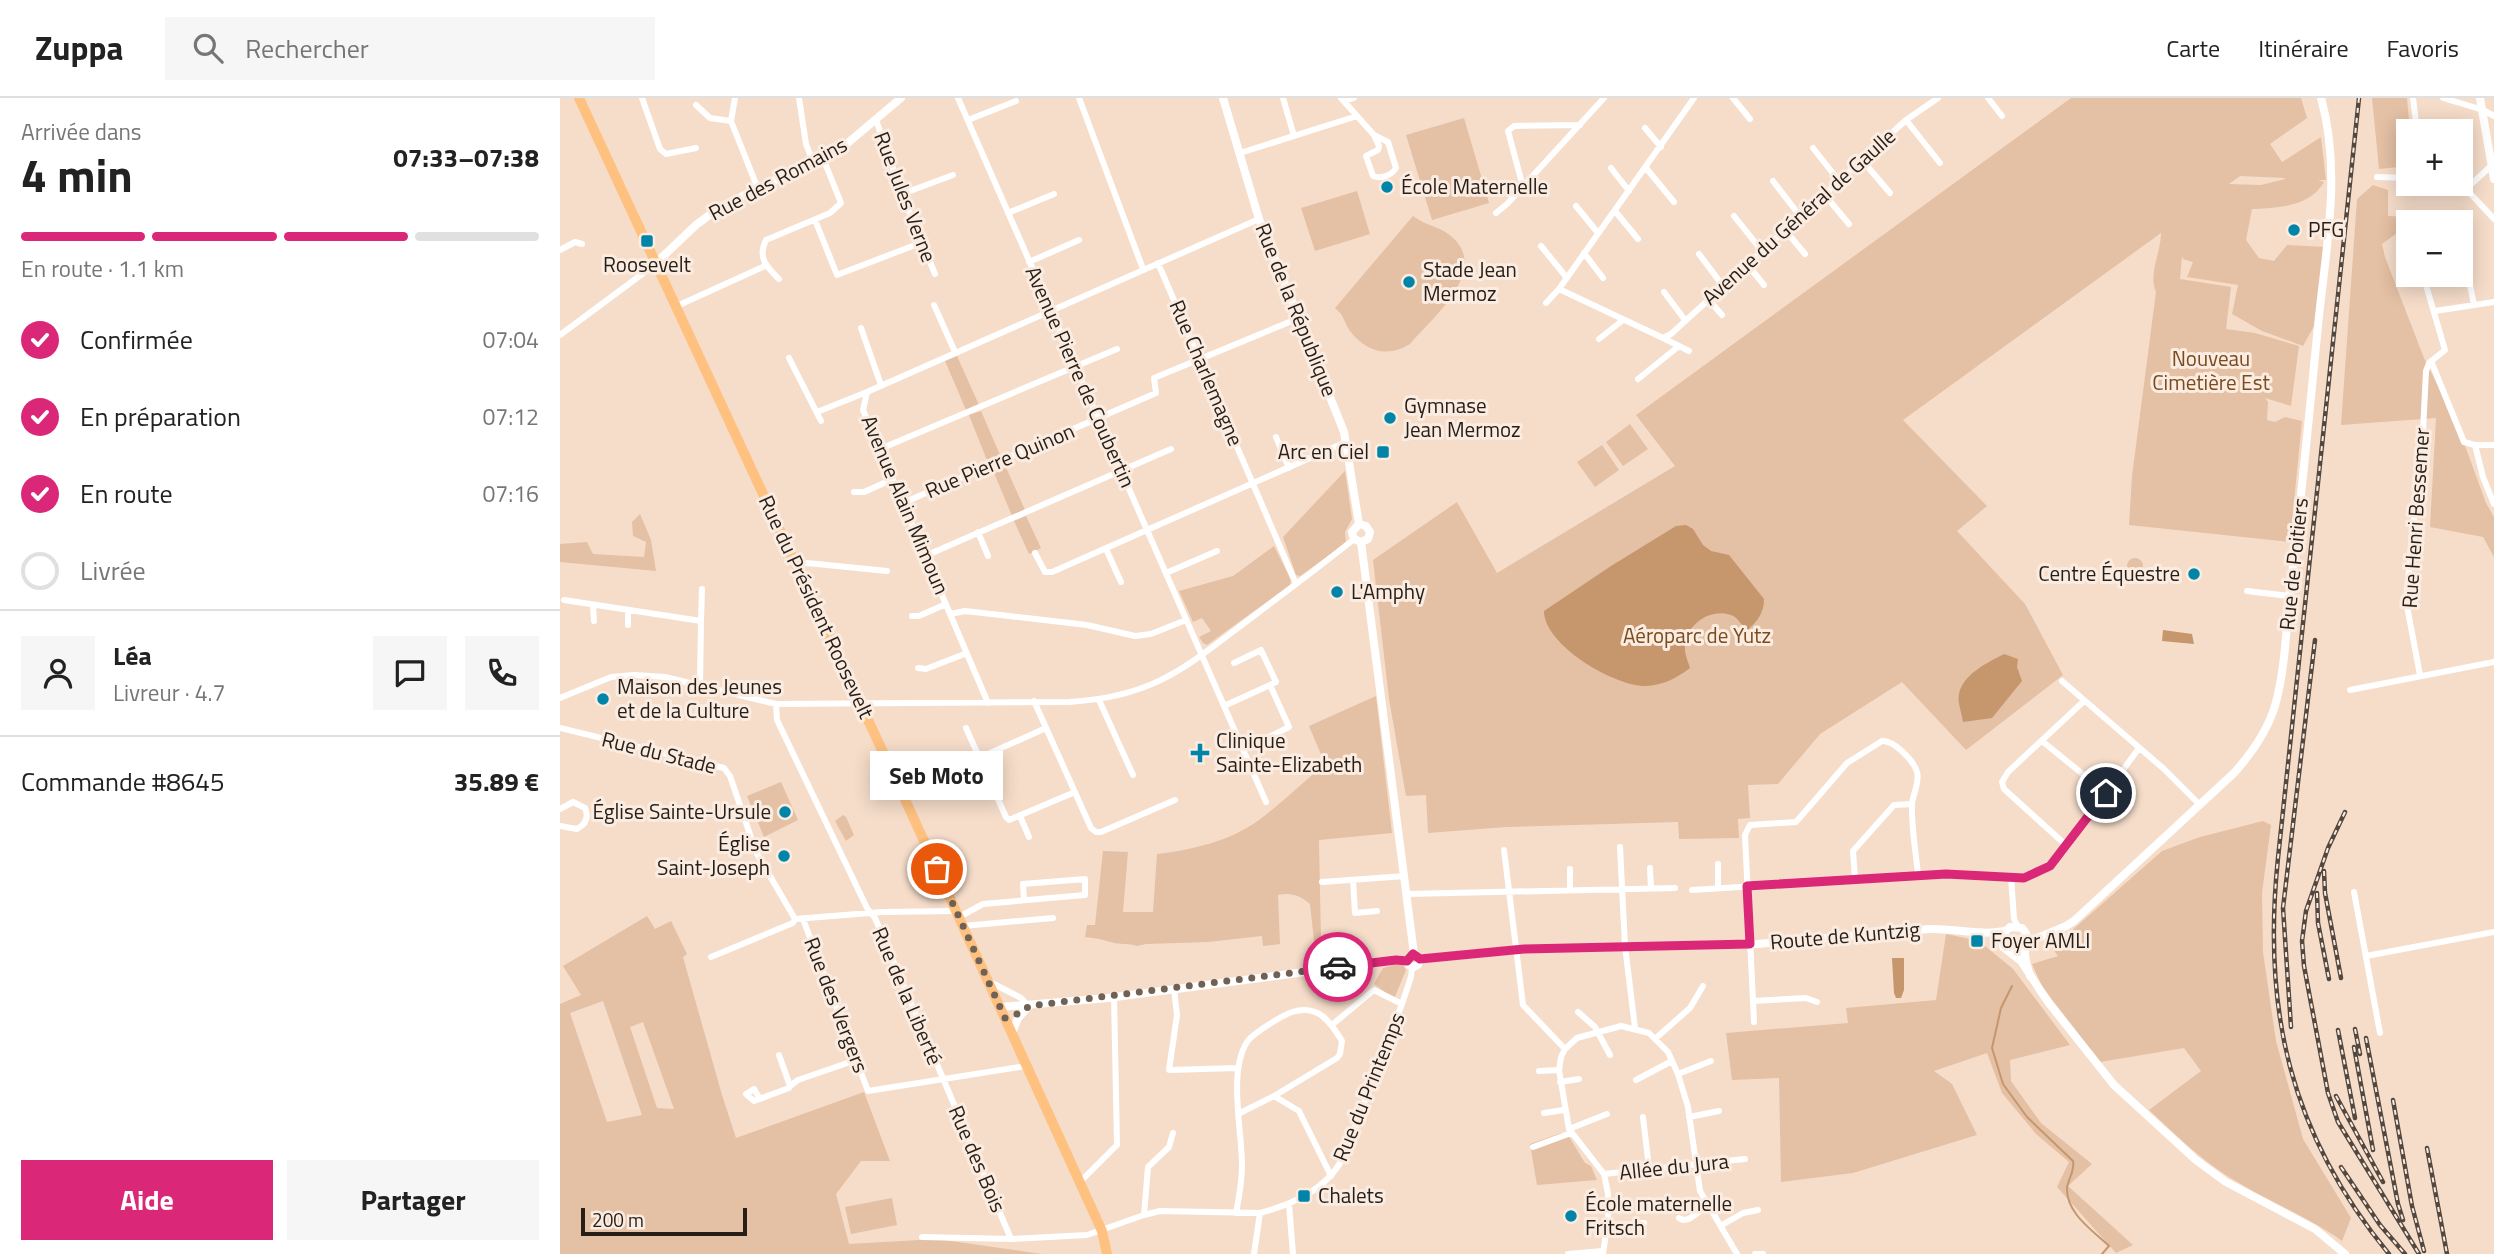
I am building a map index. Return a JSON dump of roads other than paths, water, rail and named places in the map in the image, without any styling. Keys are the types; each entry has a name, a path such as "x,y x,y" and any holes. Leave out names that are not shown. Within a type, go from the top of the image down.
{"main road":[{"name":"Rue du Président Roosevelt","path":"579,98 1003,1012 1102,1231 1107,1254"}],"street":[{"path":"642,98 660,149 666,154 696,148"},
{"path":"735,98 731,121 758,189"},
{"path":"799,98 806,144 813,162"},
{"name":"Rue des Romains","path":"657,262 696,225 720,207 843,147 901,98"},
{"name":"Avenue Pierre de Coubertin","path":"958,98 1266,802"},
{"path":"1001,98 1004,107"},
{"path":"1079,98 1143,269"},
{"name":"Rue de la République","path":"1223,98 1259,219 1335,406 1346,442 1359,524"},
{"path":"1283,98 1294,136"},
{"path":"1343,100 1354,98"},
{"path":"1496,213 1604,98"},
{"path":"1546,303 1567,278 1694,98"},
{"path":"1733,98 1750,119"},
{"name":"Avenue du Général de Gaulle","path":"1663,338 1671,334 1906,120 1938,98"},
{"path":"1988,98 2002,116"},
{"name":"Rue de Poitiers","path":"2014,954 2074,921 2234,773 2252,753 2266,729 2275,704 2285,645 2331,204 2331,149 2321,98"},
{"path":"2444,98 2494,116"},
{"path":"2480,98 2494,179"},
{"path":"2413,99 2416,119"},
{"path":"1343,100 1374,135 1378,150 1366,156 1373,176 1379,178 1393,173 1396,168 1388,142 1374,135"},
{"path":"968,120 1016,101"},
{"path":"696,104 710,118 731,121"},
{"path":"1240,153 1357,116"},
{"name":"Rue Jules Verne","path":"876,120 902,194 935,274"},
{"path":"1906,120 1940,163"},
{"path":"1523,187 1508,131 1514,126 1580,125"},
{"path":"1646,128 1661,146"},
{"path":"1813,148 1839,181"},
{"path":"779,279 765,266 763,247 766,240 830,213 841,203 823,158"},
{"path":"1862,160 1890,193"},
{"path":"2473,183 2492,165"},
{"path":"1611,168 1629,191"},
{"path":"1646,168 1674,202"},
{"path":"902,194 953,176"},
{"path":"2377,177 2396,178"},
{"path":"1773,181 1800,216"},
{"path":"1008,213 1054,194"},
{"path":"1824,194 1849,224"},
{"path":"2473,196 2494,219"},
{"path":"1576,206 1598,233"},
{"path":"1615,211 1638,239"},
{"path":"1734,216 1762,251"},
{"name":"Avenue Alain Mimoun","path":"988,703 863,410 867,392 1259,219"},
{"path":"815,220 837,275 923,242"},
{"path":"1785,230 1805,254"},
{"path":"1029,262 1079,240"},
{"path":"560,250 575,242 582,244"},
{"path":"1541,246 1567,278"},
{"path":"1584,253 1603,278"},
{"path":"1699,254 1723,286"},
{"path":"560,335 657,262"},
{"name":"Rue Charlemagne","path":"1158,263 1296,584"},
{"path":"1747,264 1764,285"},
{"path":"677,306 765,266"},
{"path":"2427,287 2435,311 2494,302"},
{"path":"2470,287 2474,305"},
{"path":"1559,289 1689,351"},
{"path":"1664,292 1685,320"},
{"path":"1708,299 1722,315"},
{"path":"934,305 955,352"},
{"name":"Rue Henri Bessemer","path":"2420,675 2406,601 2423,431 2426,371 2431,361 2445,350 2435,311"},
{"path":"1199,359 1299,318"},
{"path":"1599,339 1623,320"},
{"path":"861,328 881,385"},
{"path":"1637,379 1679,346"},
{"path":"880,449 1117,349"},
{"path":"789,358 821,421"},
{"name":"Rue Pierre Quinon","path":"903,503 1156,393 1154,378 1199,359"},
{"path":"2431,361 2464,442 2494,445"},
{"path":"817,412 867,392"},
{"path":"1276,438 1289,468"},
{"path":"1035,553 1043,570 1048,573 1346,442"},
{"path":"2475,445 2494,505"},
{"path":"925,556 1171,449"},
{"path":"855,492 864,492 893,479"},
{"path":"560,698 622,675 665,677 776,704 1099,700 1149,686 1202,656 1296,584 1358,541 1368,539 1370,532 1366,526 1359,524 1353,528 1358,541 1417,957 1409,956 1410,964 1384,961 1026,1009 1006,1005 1003,1012"},
{"path":"978,532 988,556"},
{"path":"1106,549 1121,582"},
{"path":"1166,573 1217,551"},
{"path":"796,564 887,571"},
{"path":"700,685 702,589"},
{"path":"2247,591 2289,596"},
{"path":"564,600 701,621"},
{"path":"593,604 594,621"},
{"path":"912,615 919,616 946,604"},
{"path":"628,610 628,625"},
{"path":"950,614 964,611 1087,625 1135,636 1151,635 1186,620"},
{"path":"1224,706 1276,682 1261,650 1234,663"},
{"path":"918,668 926,669 967,653"},
{"path":"2350,690 2494,662"},
{"path":"2062,681 2200,805"},
{"path":"1243,750 1289,727 1270,685"},
{"path":"1099,700 1133,775"},
{"path":"1034,701 1091,828 1096,832 1175,800"},
{"path":"2067,846 2004,789 2002,782 2008,772 2084,701"},
{"name":"Rue de la Liberté","path":"776,704 777,720 795,761 872,913 943,1079"},
{"name":"Rue du Stade","path":"560,728 724,768 730,776 756,852 795,919"},
{"path":"966,728 1006,817 1010,820 1075,792"},
{"path":"979,758 1046,728"},
{"path":"1754,1022 1745,835 1748,828 1755,824 1796,821 1847,763 1882,741 1894,743 1917,769 1912,804 1918,875"},
{"path":"2042,741 2106,793"},
{"path":"1692,890 1918,875 1964,874 2024,878 2050,866 2139,748"},
{"path":"560,810 573,802 585,808 588,814 586,821 577,830 560,826"},
{"path":"1855,879 1853,851 1894,805 1912,804"},
{"path":"1020,816 1030,837"},
{"path":"1620,847 1625,946 1636,1028"},
{"path":"1504,850 1523,1005 1565,1049"},
{"path":"1718,864 1718,887"},
{"path":"1650,868 1651,888"},
{"path":"1570,869 1570,890"},
{"path":"1322,882 1405,876"},
{"path":"2011,877 2014,927 2026,946 2030,976"},
{"path":"959,918 984,904 1085,895 1085,879 1023,884 1024,900"},
{"path":"1353,880 1355,913 1377,911"},
{"path":"1407,894 1675,888"},
{"path":"2354,892 2380,1033"},
{"path":"711,957 793,923 795,919 872,913 959,918 1053,918"},
{"name":"Rue des Vergers","path":"803,919 868,1091 943,1079"},
{"path":"2014,927 2049,933"},
{"path":"2001,943 2014,927"},
{"name":"Route de Kuntzig","path":"1417,957 1516,950 1750,944 1929,929 1976,932 2014,927"},
{"name":"Route de Kuntzig","path":"1976,932 2001,943 2006,951 2014,954 2106,1075 2196,1160 2226,1182 2308,1224 2345,1254"},
{"path":"2366,956 2494,932"},
{"name":"Rue du Printemps","path":"922,1237 1011,1240 1087,1235 1144,1214 1260,1213 1289,1204 1318,1188 1338,1166 1351,1139 1402,1004 1411,977 1410,964"},
{"path":"989,982 1021,998 1026,1009"},
{"path":"1656,1038 1690,1008 1703,986"},
{"path":"1174,989 1177,1015 1169,1070 1238,1068"},
{"path":"1333,1024 1374,990 1402,1004"},
{"path":"1080,1182 1117,1145 1114,996"},
{"path":"1753,1001 1806,998 1817,1002"},
{"path":"1012,1033 1026,1009"},
{"path":"1236,1213 1242,1168 1238,1068 1246,1044 1250,1038 1288,1013 1314,1011 1333,1024 1342,1044 1337,1058 1240,1113"},
{"path":"1578,1012 1597,1031 1610,1055"},
{"path":"1568,1254 1603,1253 1608,1194 1604,1174 1570,1131 1560,1082 1561,1058 1565,1049 1577,1038 1621,1026 1636,1028 1656,1038 1672,1061 1689,1117 1700,1191 1737,1254"},
{"path":"779,1055 790,1086"},
{"path":"760,1099 798,1080 856,1059"},
{"path":"1678,1074 1711,1060"},
{"path":"1636,1080 1672,1061"},
{"path":"943,1079 1027,1065"},
{"path":"1539,1071 1559,1070"},
{"name":"Rue des Bois","path":"943,1079 1011,1240"},
{"path":"1560,1082 1579,1079"},
{"path":"1274,1096 1299,1111 1331,1176"},
{"path":"1544,1113 1564,1110"},
{"path":"1689,1117 1719,1111"},
{"path":"1533,1147 1607,1114"},
{"path":"1643,1117 1649,1168"},
{"path":"1144,1214 1148,1167 1169,1147 1172,1133"},
{"name":"Allée du Jura","path":"1604,1174 1745,1159"},
{"path":"1289,1204 1293,1254"},
{"path":"1679,1218 1689,1219 1709,1205"},
{"path":"1722,1225 1743,1213 1758,1210"},
{"path":"1254,1254 1260,1213"},
{"path":"1606,1226 1644,1223"},
{"path":"1755,1254 1763,1254"}],"waterway":[{"path":"2012,986 2001,1008 1992,1048 2003,1084 2027,1117 2073,1161 2067,1188 2068,1197 2075,1213 2109,1246 2102,1254"}],"railway":[{"path":"2359,98 2278,858 2274,914 2275,967 2280,1018 2290,1068 2306,1116 2328,1163 2355,1209 2389,1254"},
{"path":"2291,1027 2283,908 2315,640"},
{"path":"2345,812 2328,848 2306,911 2302,941 2304,966 2328,1093 2338,1122 2419,1254"},
{"path":"2324,871 2325,893 2341,978"},
{"path":"2317,893 2318,923 2329,979"},
{"path":"2355,1029 2360,1054"},
{"path":"2338,1030 2355,1118"},
{"path":"2366,1038 2403,1220"},
{"path":"2354,1047 2373,1150"},
{"path":"2336,1096 2383,1182"},
{"path":"2393,1100 2412,1206 2424,1251"},
{"path":"2427,1148 2447,1254"},
{"path":"2341,1167 2380,1225 2405,1254"}],"place":[{"name":"École Maternelle","path":"1387,187"},
{"name":"PFG","path":"2294,230"},
{"name":"Roosevelt","path":"647,241"},
{"name":"Stade Jean Mermoz","path":"1409,282"},
{"name":"Gymnase Jean Mermoz","path":"1390,418"},
{"name":"Arc en Ciel","path":"1383,452"},
{"name":"Centre Équestre","path":"2194,574"},
{"name":"L'Amphy","path":"1337,592"},
{"name":"Maison des Jeunes et de la Culture","path":"603,699"},
{"name":"Clinique Sainte-Elizabeth","path":"1200,753"},
{"name":"Église Sainte-Ursule","path":"785,812"},
{"name":"Église Saint-Joseph","path":"784,856"},
{"name":"Seb Moto","path":"937,869"},
{"name":"Foyer AMLI","path":"1977,941"},
{"name":"Chalets","path":"1304,1196"},
{"name":"École maternelle Fritsch","path":"1571,1216"}],"park label":[{"name":"Nouveau Cimetière Est","path":"2211,371"},
{"name":"Aéroparc de Yutz","path":"1697,636"}]}
